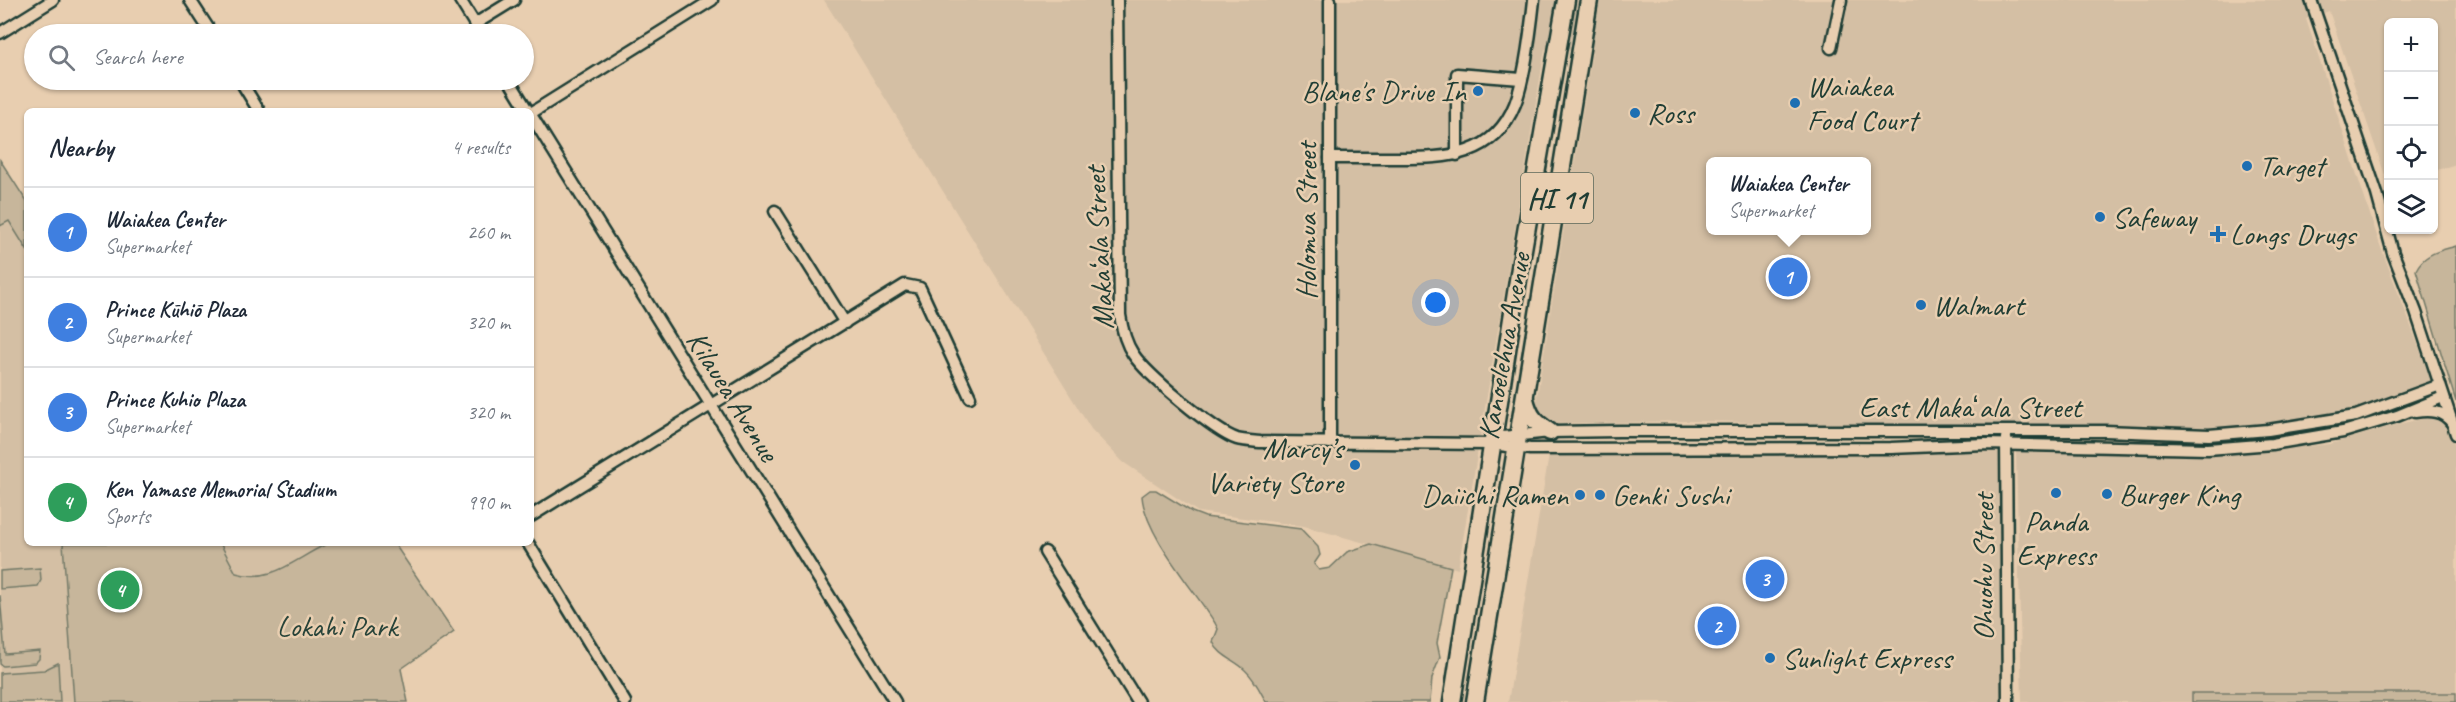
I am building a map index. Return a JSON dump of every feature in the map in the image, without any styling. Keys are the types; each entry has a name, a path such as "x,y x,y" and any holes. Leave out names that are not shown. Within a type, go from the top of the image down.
{"highway":[{"name":"Kanoelehua Avenue","path":"1452,702 1492,441 1566,0"},
{"name":"Kanoelehua Avenue","path":"1475,702 1589,0"},
{"path":"1524,395 1532,418 1550,432"}],"street":[{"path":"0,33 53,0"},
{"path":"190,0 206,24"},
{"path":"460,0 475,24 514,0"},
{"path":"534,111 712,0"},
{"name":"Maka‘ala Street","path":"1117,0 1120,315 1123,333 1134,355 1154,376 1216,428 1237,439 1260,442 1492,441"},
{"name":"Holomua Street","path":"1330,0 1330,442"},
{"path":"1330,158 1438,158 1457,155 1475,148 1498,131 1514,107 1534,0"},
{"path":"1831,48 1840,0"},
{"path":"2311,0 2377,194 2393,253 2416,312 2454,429"},
{"path":"1457,155 1457,74 1521,78"},
{"path":"246,90 257,108"},
{"name":"Kilauea Avenue","path":"515,90 527,108"},
{"name":"Kilauea Avenue","path":"534,119 895,702"},
{"path":"775,211 845,322"},
{"path":"534,514 905,285 920,288 970,397"},
{"name":"East Makaʻala Street","path":"1516,441 1550,432 2006,431 2210,435 2268,430 2356,416 2440,385"},
{"name":"East Makaʻala Street","path":"1492,441 1610,449 1880,448 2006,444 2208,449 2240,447 2343,432 2397,416 2443,397"},
{"path":"2397,416 2433,411 2448,418 2454,429"},
{"name":"Ohuohu Street","path":"2006,431 2008,702"},
{"path":"530,546 625,702"},
{"path":"1045,552 1138,702"}],"shaded area":[{"path":"824,0 2456,0 2456,164 2438,170 2438,18 2384,18 2384,172 2329,11 2306,19 2380,245 2433,384 2379,403 2310,419 2223,431 1687,421 1547,424 1538,414 1536,402 1592,53 1545,49 1458,569 1304,526 1198,512 1123,462 1091,429"},
{"path":"0,160 24,197 24,546 324,546 190,625 192,702 0,702"},
{"path":"2436,416 2447,422 2456,449 2456,693 2192,693 2192,702 2022,702 2016,449 2210,456 2330,444"},
{"path":"2002,450 2001,702 1508,702 1549,455"}],"green space":[{"path":"0,160 24,197 24,245 9,221 0,226"},
{"path":"2456,246 2456,402 2416,270 2428,256"},
{"path":"1150,490 1156,490 1192,512 1205,517 1301,529 1318,547 1320,555 1314,564 1319,570 1330,568 1347,552 1371,544 1451,567 1437,643 1440,657 1432,678 1430,702 1266,702 1249,674 1219,651 1213,642 1218,629 1215,623 1152,528 1142,496"},
{"name":"Lokahi Park","path":"63,546 222,546 236,573 261,575 283,568 323,546 396,546 454,632 401,669 408,702 74,702"},
{"path":"40,568 41,580 38,586 0,589 0,571"},
{"path":"0,595 5,654 40,651 39,659 35,663 3,666 0,664"},
{"path":"58,663 60,702 0,702 0,673 44,670"},
{"path":"2192,693 2456,693 2456,702 2192,702"}],"place":[{"name":"Blane's Drive In","path":"1478,91"},
{"name":"Waiakea Food Court","path":"1795,103"},
{"name":"Ross","path":"1635,113"},
{"name":"Target","path":"2247,166"},
{"name":"Safeway","path":"2100,217"},
{"name":"Longs Drugs","path":"2218,234"},
{"name":"Waiakea Center","path":"1788,277"},
{"name":"Walmart","path":"1921,305"},
{"name":"Marcy’s Variety Store","path":"1355,465"},
{"name":"Panda Express","path":"2056,493"},
{"name":"Burger King","path":"2107,494"},
{"name":"Daiichi Ramen","path":"1580,495"},
{"name":"Genki Sushi","path":"1600,495"},
{"name":"Prince Kuhio Plaza","path":"1765,579"},
{"name":"Ken Yamase Memorial Stadium","path":"120,590"},
{"name":"Prince Kūhiō Plaza","path":"1717,626"},
{"name":"Sunlight Express","path":"1770,658"}]}
